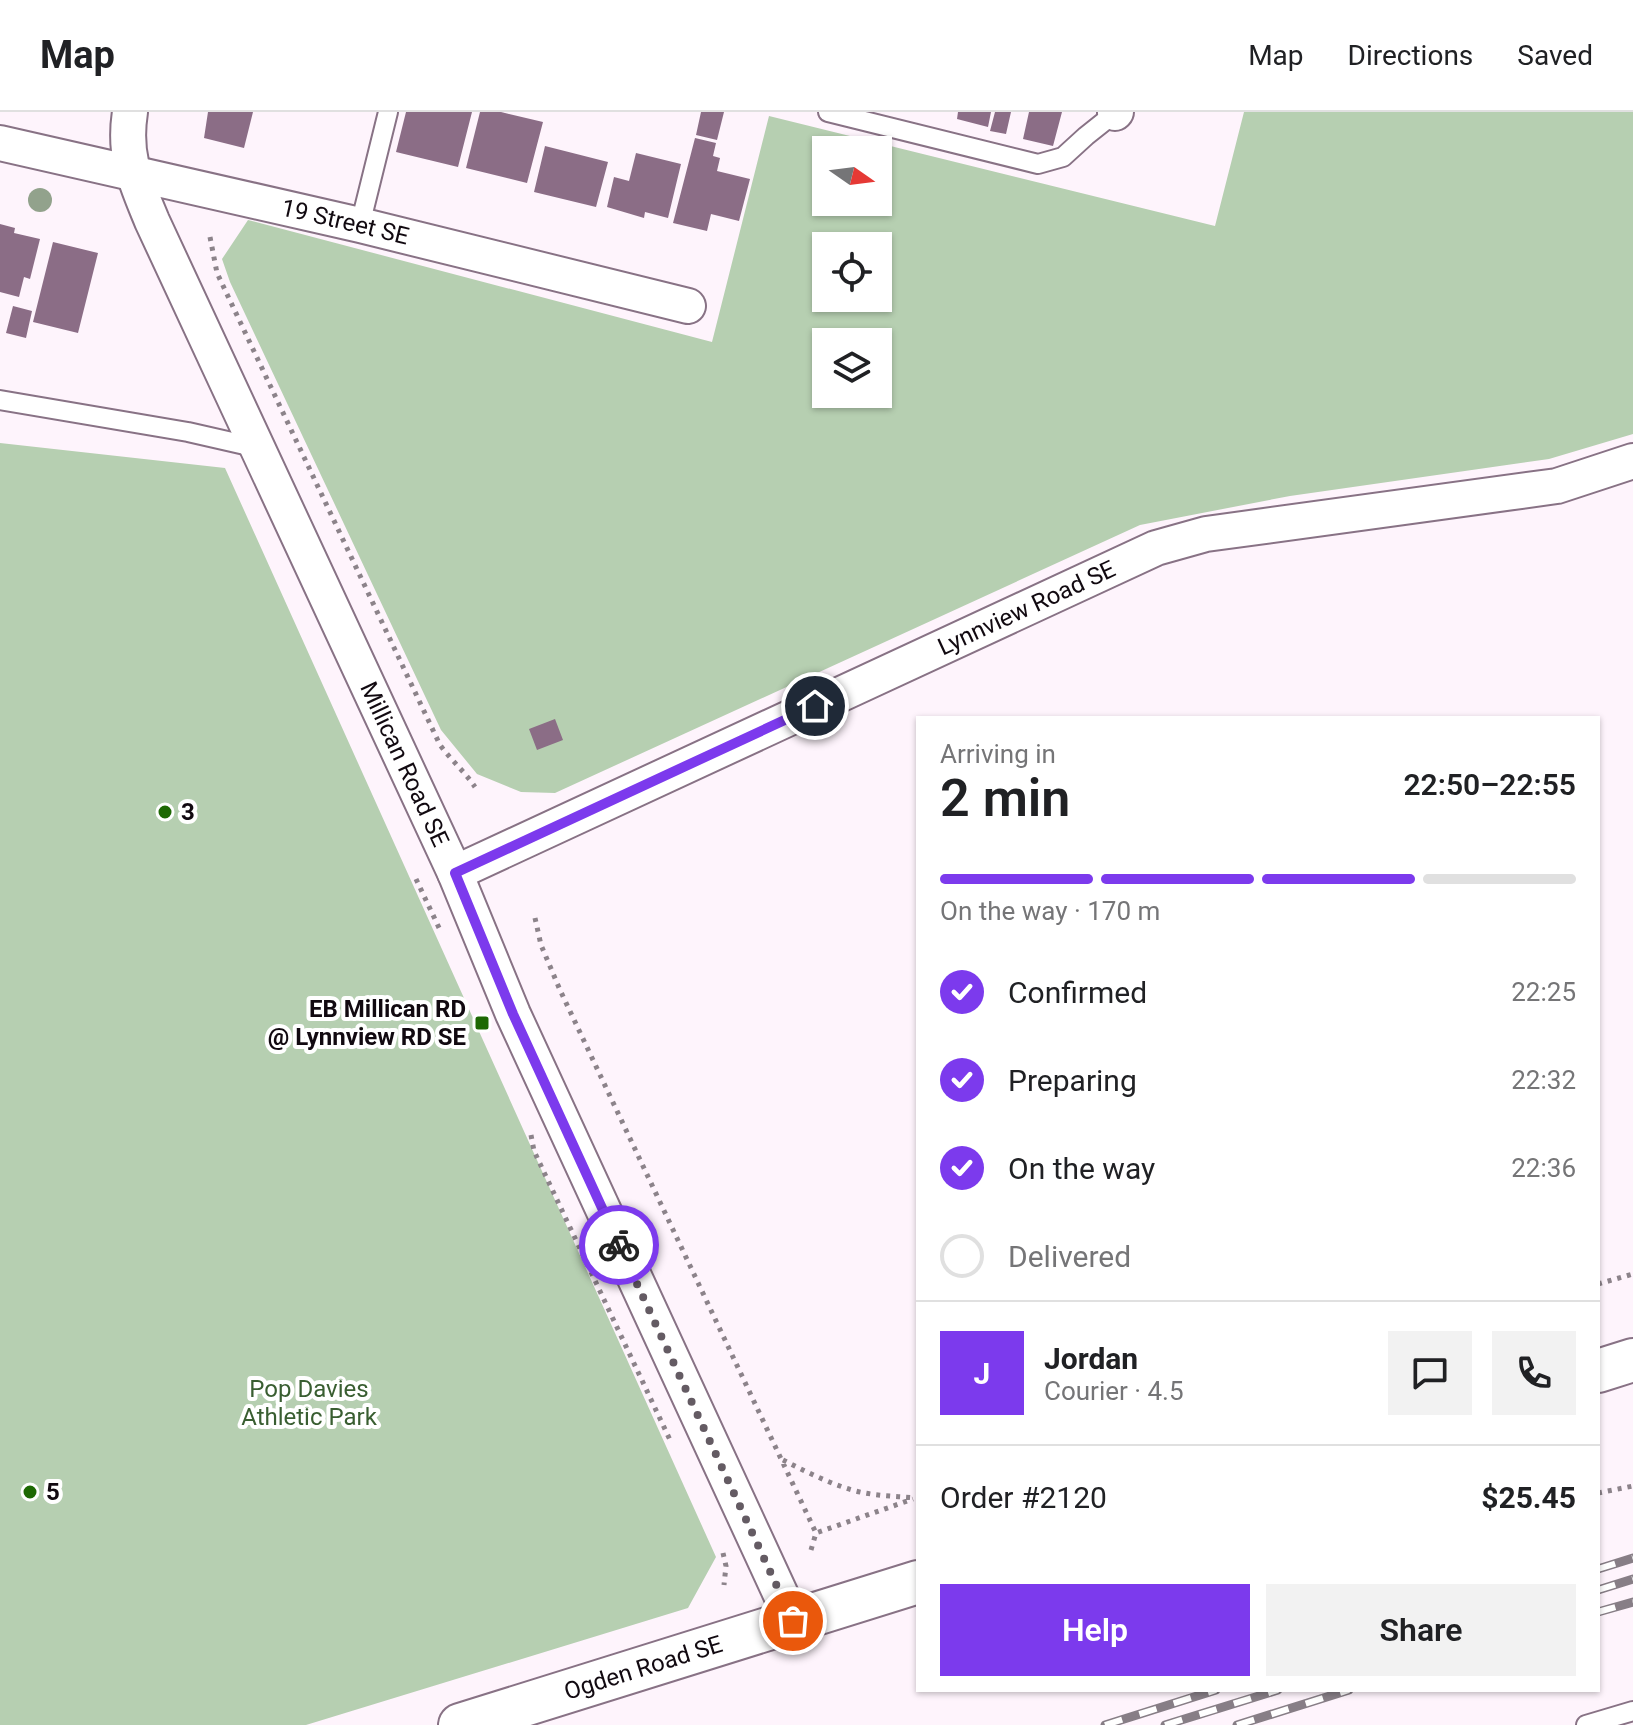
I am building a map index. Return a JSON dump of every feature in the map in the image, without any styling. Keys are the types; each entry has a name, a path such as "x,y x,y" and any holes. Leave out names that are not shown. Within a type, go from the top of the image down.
{"street":[{"name":"Millican Road SE","path":"130,112 127,132 131,171 152,221 455,873 519,1028 793,1621"},
{"name":"19 Street SE","path":"0,143 360,225 688,306"},
{"name":"Lynnview Road SE","path":"455,873 1156,548 1206,534 1557,486 1633,461"},
{"path":"1600,1370 1633,1360"},
{"name":"Ogden Road SE","path":"460,1725 916,1583"}],"lane":[{"path":"360,225 388,112"},
{"path":"828,112 1038,164 1063,157 1116,112"},
{"path":"0,400 188,432 258,448"},
{"path":"1586,1725 1633,1711"}],"path":[{"path":"210,237 217,273 440,745 475,787"},
{"path":"535,918 541,945 560,990 816,1533 811,1550"},
{"path":"1600,1283 1633,1274"},
{"path":"782,1460 852,1490 916,1498"},
{"path":"1600,1493 1633,1486"},
{"path":"816,1533 916,1498"}],"green space":[{"path":"1244,112 1633,112 1633,434 1549,459 1290,496 1140,525 555,793 521,792 477,774 441,730 230,282 222,259 248,220 712,342 769,116 850,136 812,136 812,216 892,216 892,146 1215,226"},
{"name":"Pop Davies Athletic Park","path":"0,443 225,468 716,1557 688,1608 306,1725 0,1725"}],"building":[{"path":"208,112 253,112 244,148 204,138"},
{"path":"406,112 472,112 458,167 396,152"},
{"path":"480,112 501,112 543,122 527,183 466,168"},
{"path":"701,112 724,112 717,140 696,135"},
{"path":"958,112 991,112 988,127 957,119"},
{"path":"995,112 1011,112 1006,134 990,131"},
{"path":"1029,112 1062,112 1053,146 1023,139"},
{"path":"695,138 716,143 713,156 720,158 717,171 750,179 739,221 711,214 707,231 673,223"},
{"path":"545,146 608,162 596,207 534,192"},
{"path":"636,153 681,164 668,218 645,212 644,218 607,207 614,177 629,181"},
{"path":"0,224 15,228 14,233 40,239 30,279 24,277 19,297 0,292"},
{"path":"53,242 98,253 78,333 33,322"},
{"path":"13,306 32,311 26,338 6,333"},
{"path":"555,719 563,740 537,750 529,729"}],"railway":[{"path":"1600,1568 1633,1558"},
{"path":"1600,1589 1633,1579"},
{"path":"1600,1611 1633,1602"},
{"path":"1105,1725 1210,1692"},
{"path":"1165,1725 1272,1692"},
{"path":"1237,1725 1343,1692"}],"way so far":[{"path":"619,1245 793,1621"}],"place":[{"name":"3","path":"165,812"},
{"name":"EB Millican RD @ Lynnview RD SE","path":"482,1023"},
{"name":"5","path":"30,1492"}],"route":[{"path":"619,1245 513,1014 455,873 815,706"}]}
